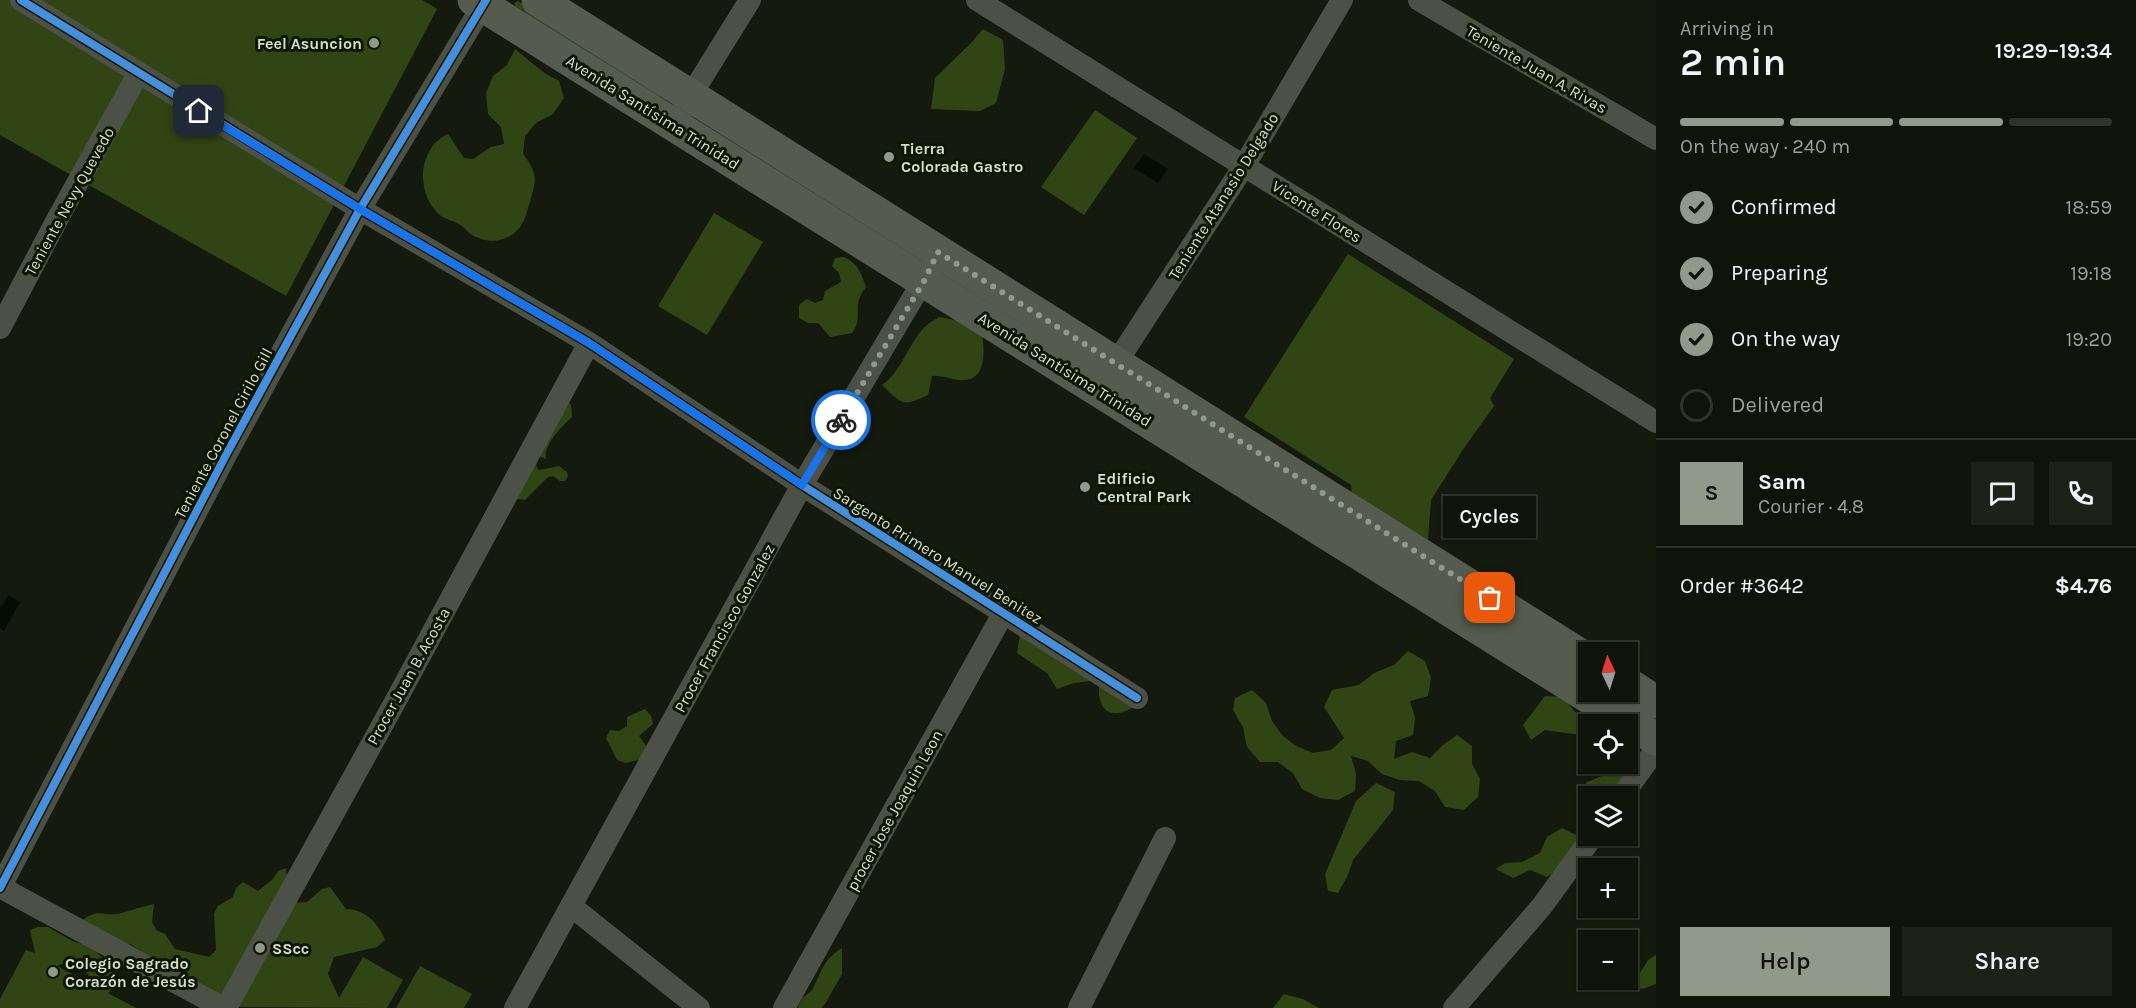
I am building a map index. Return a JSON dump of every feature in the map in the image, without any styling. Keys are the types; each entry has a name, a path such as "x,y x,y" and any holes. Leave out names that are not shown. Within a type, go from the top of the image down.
{"main road":[{"name":"Avenida Santísima Trinidad","path":"538,0 1578,654"},
{"name":"Avenida Santísima Trinidad","path":"481,2 1656,739"},
{"path":"1638,690 1656,702"}],"street":[{"name":"Sargento Primero Manuel Benitez","path":"21,0 360,209 589,343 802,485 1137,698"},
{"path":"674,124 750,0"},
{"name":"Vicente Flores","path":"977,0 1656,422"},
{"name":"Teniente Atanasio Delgado","path":"1100,391 1244,166 1342,0"},
{"name":"Teniente Juan A. Rivas","path":"1419,0 1656,139"},
{"name":"Teniente Coronel Cirilo Gill","path":"0,887 227,453 360,209 481,2"},
{"name":"Teniente Nevy Quevedo","path":"0,328 58,216 138,74"},
{"name":"Procer Francisco Gonzalez","path":"515,1008 802,485 924,281 938,252"},
{"name":"Procer Juan B. Acosta","path":"224,1008 395,702 589,343"},
{"name":"procer Jose Joaquin Leon","path":"784,1008 1004,612"},
{"path":"1629,786 1656,749"},
{"path":"1079,1008 1165,838"},
{"path":"1454,1008 1542,906 1586,846"},
{"path":"0,887 224,1008"},
{"path":"571,906 699,1008"}],"green space":[{"path":"0,0 422,0 437,9 286,296 0,135"},
{"path":"518,1 662,92 662,96 659,97 515,6 514,3"},
{"path":"983,29 1003,40 1005,69 996,103 980,111 931,109 935,78"},
{"path":"515,49 543,72 559,81 564,98 553,114 536,123 525,136 523,154 532,167 535,178 524,220 509,237 489,241 474,236 459,224 441,216 427,196 423,172 430,150 448,134 464,158 473,159 491,147 504,144 501,127 488,114 486,93 493,76 507,65"},
{"path":"1095,110 1137,138 1084,215 1041,187"},
{"path":"714,213 763,242 707,335 658,306"},
{"path":"1348,254 1514,359 1490,398 1494,406 1431,500 1428,540 1353,506 1351,485 1244,417"},
{"path":"844,257 856,265 866,287 859,300 856,327 852,333 830,337 818,323 808,323 799,318 799,305 807,299 815,303 823,300 825,291 841,282 839,273 832,266 835,258"},
{"path":"940,317 959,321 982,335 984,349 982,365 975,376 969,379 957,380 932,376 928,395 903,402 882,385 898,369 915,339 930,323"},
{"path":"566,402 571,404 572,417 550,442 546,459 539,456 536,466 539,470 559,466 567,472 568,476 565,481 560,481 553,476 548,477 525,500 512,498"},
{"path":"1020,634 1143,701 1124,712 1116,713 1104,709 1099,693 1099,680 1074,683 1057,689 1047,673 1017,653"},
{"path":"1408,651 1425,661 1431,678 1428,696 1410,701 1415,718 1413,735 1396,741 1394,759 1412,752 1430,758 1457,735 1472,746 1472,764 1480,779 1478,797 1464,810 1445,807 1435,791 1419,781 1400,780 1382,774 1368,761 1351,756 1356,774 1355,791 1338,800 1320,798 1302,789 1293,773 1278,762 1260,762 1247,747 1243,727 1233,710 1235,698 1252,690 1266,703 1272,721 1282,735 1296,746 1313,753 1331,750 1344,738 1324,707 1332,690 1359,685 1374,673 1394,665"},
{"path":"1545,696 1563,697 1575,712 1596,714 1578,714 1578,735 1545,730 1531,740 1523,725"},
{"path":"645,709 651,716 653,724 639,736 649,750 645,758 626,763 617,760 606,738 610,730 619,731 627,726 627,717"},
{"path":"1626,774 1618,786 1584,786 1587,782 1604,775"},
{"path":"1376,783 1395,792 1393,810 1353,860 1338,893 1328,891 1325,874 1356,801"},
{"path":"1562,828 1578,836 1577,855 1547,877 1530,870 1513,878 1496,869 1505,863 1522,862 1540,853 1547,837"},
{"path":"286,868 289,903 307,902 322,889 330,887 346,909 365,914 379,928 385,940 377,947 334,957 328,974 339,998 363,957 403,980 387,1008 240,1007 225,994 205,993 179,966 161,963 130,944 93,938 83,920 93,914 115,914 154,904 152,922 156,930 165,934 175,949 209,957 216,950 214,914 218,906 233,897 236,888 243,882 258,891 273,879 278,871"},
{"name":"Colegio Sagrado Corazón de Jesús","path":"48,927 72,941 90,946 109,964 118,980 108,993 136,1008 0,1008 0,999 26,950 35,953 30,930","holes":["69,961 78,962 98,987 57,966"]},
{"path":"842,948 842,974 825,1004 821,1008 798,1008 802,999 812,989 828,960"},
{"path":"1656,955 1656,984 1642,989 1638,988 1638,973 1648,960"},
{"path":"420,966 472,994 464,1008 396,1008"},
{"path":"1284,994 1303,999 1319,1008 1273,1008"}],"shaded area":[{"path":"1144,154 1168,169 1158,183 1134,168"},
{"path":"8,595 20,602 4,631 0,628 0,608"}],"cycle path":[{"path":"21,0 360,209 589,343 802,485 1137,698"},
{"path":"0,888 227,453 360,209 486,0"}],"way so far":[{"path":"841,420 924,281 938,252 1490,598"}],"place":[{"name":"Feel Asuncion","path":"374,43"},
{"name":"Tierra Colorada Gastro","path":"889,157"},
{"name":"Edificio Central Park","path":"1085,487"},
{"name":"Cycles","path":"1490,598"},
{"name":"SScc","path":"260,948"},
{"name":"Colegio Sagrado Corazón de Jesús","path":"53,972"}],"route":[{"path":"199,111 360,209 589,343 802,485 841,420"}]}
